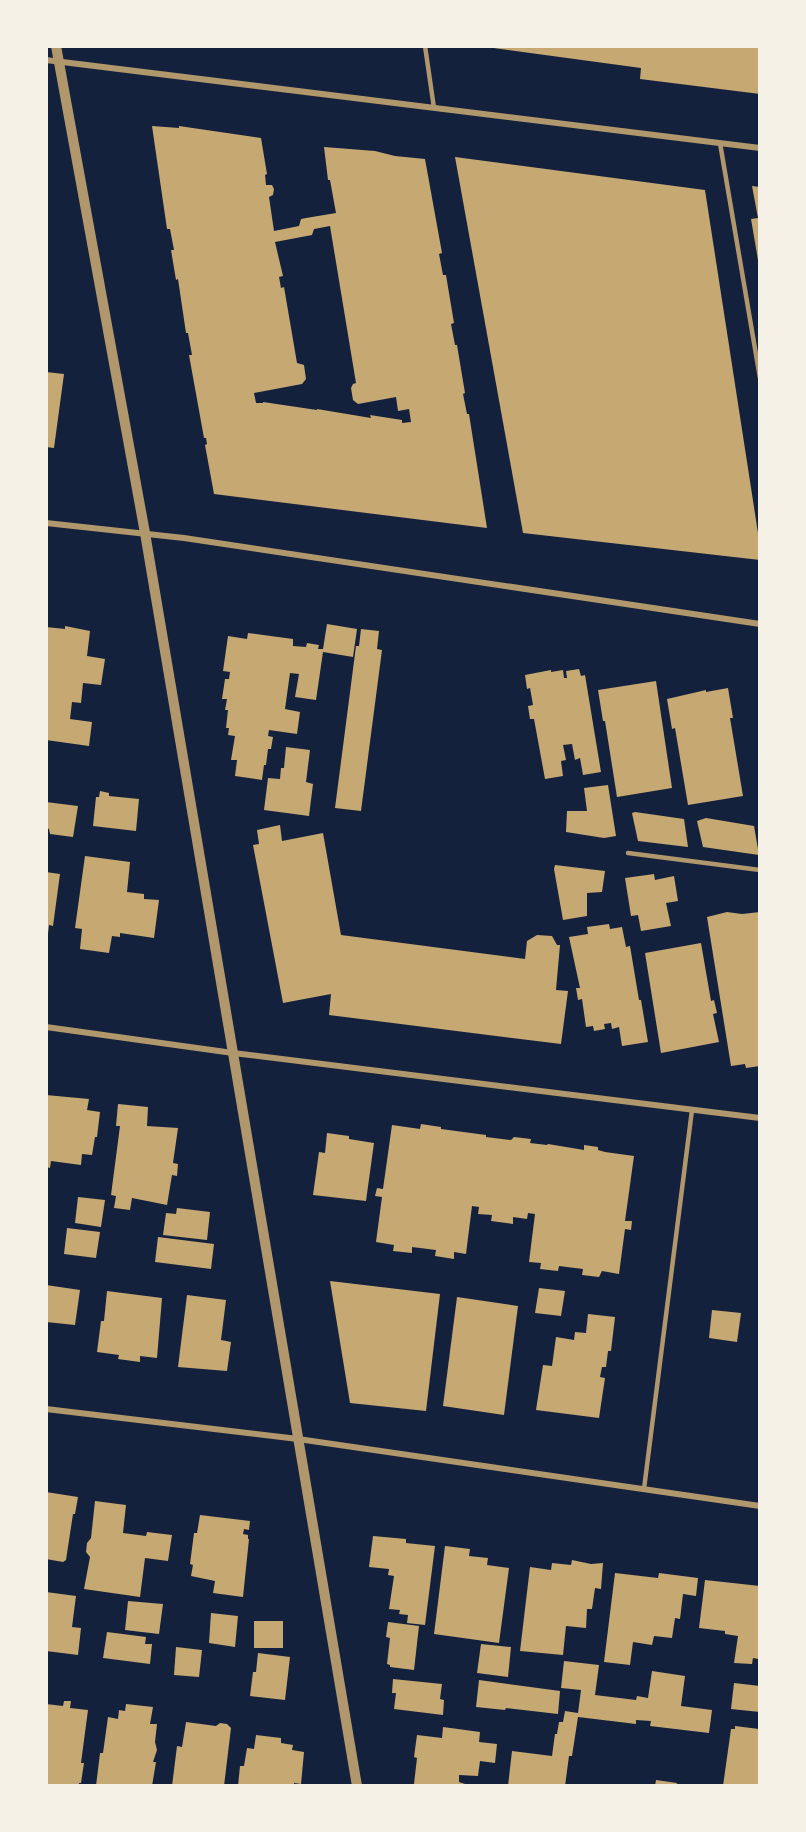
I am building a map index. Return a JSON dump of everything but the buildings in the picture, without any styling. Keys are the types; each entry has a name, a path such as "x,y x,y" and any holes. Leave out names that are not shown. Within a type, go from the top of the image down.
{"street":[{"path":"56,46 145,533 357,1785"},
{"path":"46,60 759,148"},
{"path":"46,523 145,533 759,624"},
{"path":"46,1027 233,1053 759,1118"},
{"path":"46,1409 298,1440 759,1506"}],"lane":[{"path":"425,46 434,108"},
{"path":"720,143 759,378"},
{"path":"628,853 759,870"},
{"path":"645,1490 692,1110"}]}
